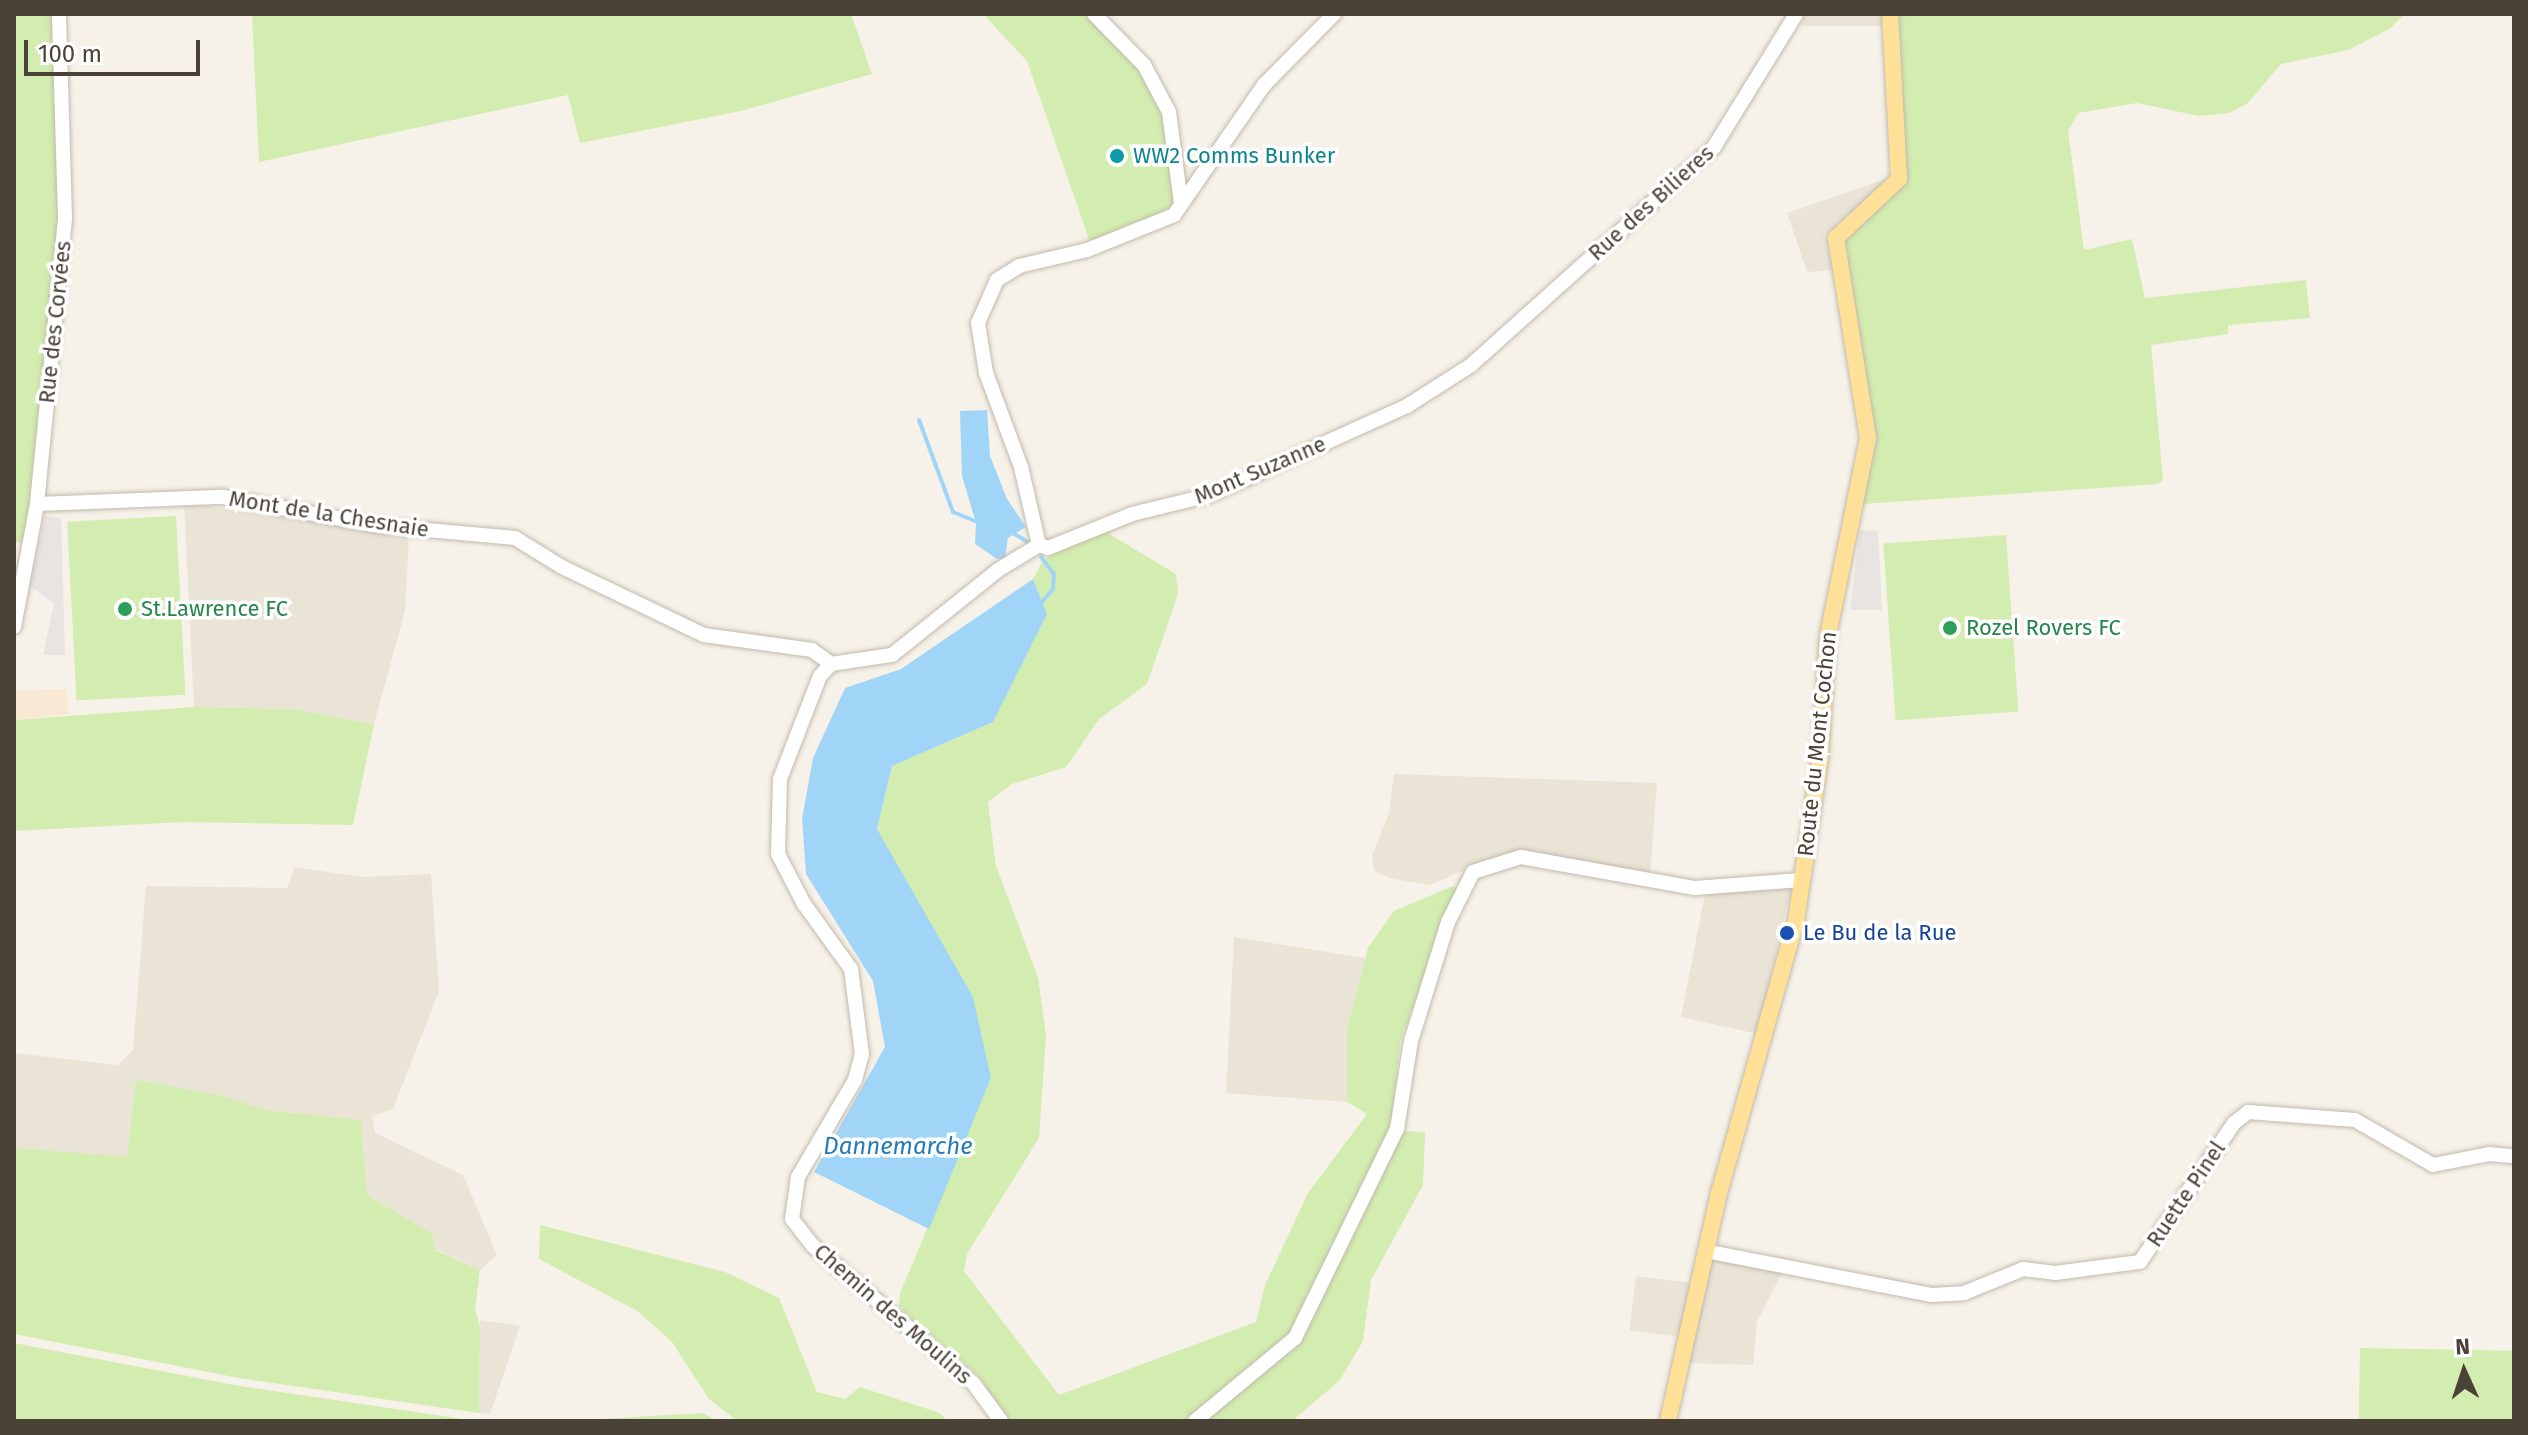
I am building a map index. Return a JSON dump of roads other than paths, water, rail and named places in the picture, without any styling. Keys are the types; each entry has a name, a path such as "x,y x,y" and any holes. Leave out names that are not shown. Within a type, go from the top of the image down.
{"main road":[{"name":"Route du Mont Cochon","path":"1668,1421 1705,1251 1767,1035 1801,880 1820,758 1828,635 1868,438 1836,238 1899,179 1890,14"}],"street":[{"name":"Rue des Corvées","path":"14,627 37,504 65,218 59,14"},
{"path":"1094,14 1144,65 1169,112 1181,203"},
{"path":"831,664 892,655 1039,545 1021,467 986,373 978,323 997,280 1019,266 1142,232 1174,215 1264,85 1334,14"},
{"name":"Rue des Bilieres","path":"1471,365 1714,147 1796,14"},
{"name":"Mont Suzanne","path":"1039,545 1048,548 1132,514 1210,495 1407,406 1471,365"},
{"name":"Mont de la Chesnaie","path":"37,504 223,497 372,525 515,538 562,567 704,635 812,650 831,664"},
{"name":"Chemin des Moulins","path":"831,664 820,676 780,779 778,854 804,904 851,969 862,1054 855,1080 798,1177 792,1219 813,1246 973,1383 1001,1421"},
{"path":"1195,1421 1295,1338 1397,1129 1411,1041 1448,922 1473,872 1521,857 1695,888 1801,880"},
{"name":"Ruette Pinel","path":"1705,1251 1931,1295 1964,1293 2023,1269 2055,1273 2140,1262 2234,1123 2248,1112 2355,1120 2433,1165 2489,1154 2514,1156"}],"water":[{"path":"987,410 990,456 1007,499 1026,527 1008,538 1005,558 997,559 975,544 976,523 962,476 960,411"},
{"name":"Dannemarche","path":"1033,579 1047,614 993,722 892,766 877,829 973,997 991,1078 929,1229 814,1172 885,1047 873,981 806,874 802,819 813,758 845,688 901,669"}],"waterway":[{"path":"919,420 953,512 978,522"},
{"path":"1013,533 1028,542"},
{"path":"1041,557 1054,574 1053,589 1042,602"}],"place":[{"name":"WW2 Comms Bunker","path":"1117,156"},
{"name":"St.Lawrence FC","path":"125,609"},
{"name":"Rozel Rovers FC","path":"1950,628"},
{"name":"Le Bu de la Rue","path":"1787,933"}]}
